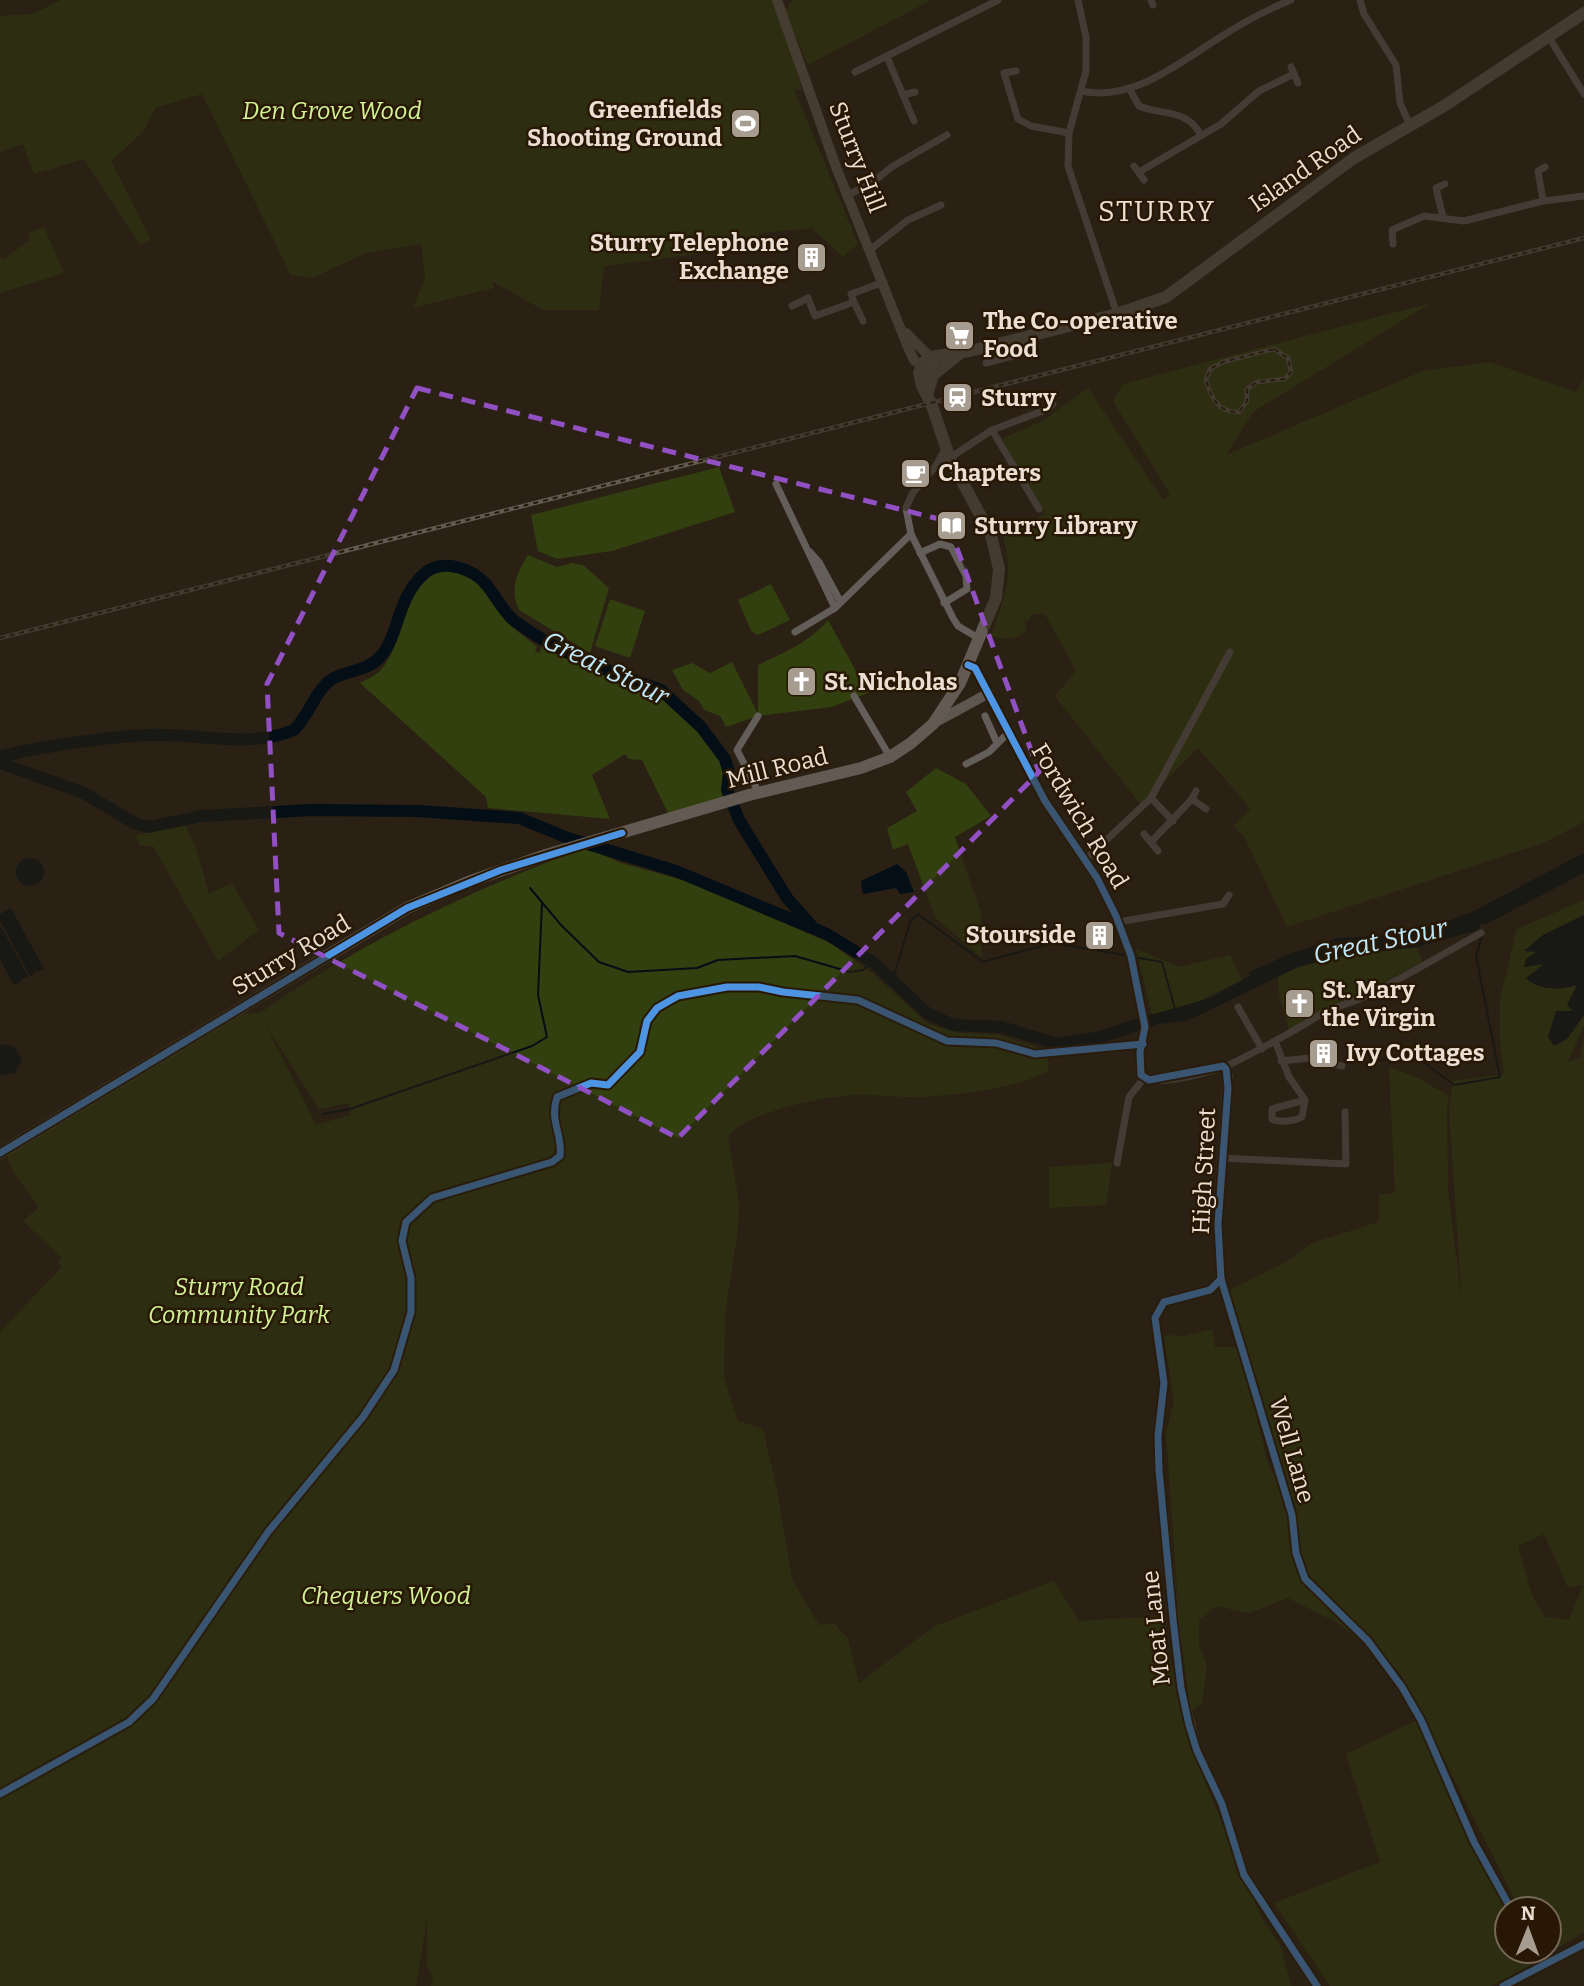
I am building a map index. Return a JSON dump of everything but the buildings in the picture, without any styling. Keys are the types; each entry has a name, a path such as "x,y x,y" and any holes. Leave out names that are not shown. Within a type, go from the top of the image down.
{"highway":[{"name":"Island Road","path":"925,362 1117,314 1150,304 1179,289 1309,189 1584,13"},
{"name":"Island Road","path":"934,373 960,353"},
{"name":"Mill Road","path":"622,833 754,794 861,768 890,757 933,724 945,708 980,639 999,585 997,552 981,514 948,453 919,373 925,362"},
{"path":"927,396 934,373"},
{"name":"Sturry Road","path":"0,1153 407,908 479,878 622,833"}],"main road":[{"name":"Sturry Hill","path":"777,0 847,195 871,249 907,345 925,362"},
{"path":"925,362 934,373"}],"street":[{"path":"855,72 998,0"},
{"path":"1077,0 1086,37 1086,71 1069,133 1068,166 1072,187 1117,314"},
{"path":"1081,91 1108,94 1171,70 1248,20 1291,0"},
{"path":"1360,0 1364,14 1396,65 1400,103 1410,125"},
{"path":"962,9 965,18"},
{"path":"1548,36 1584,94"},
{"path":"887,57 914,121"},
{"path":"1016,71 1004,73 1011,105 1018,119 1031,126 1069,133"},
{"path":"1144,180 1136,169 1221,124 1259,91 1292,71 1297,83"},
{"path":"1129,88 1134,102 1143,112 1177,113 1193,124 1201,135"},
{"path":"903,95 915,92"},
{"path":"847,195 869,185 893,166 947,135"},
{"path":"1543,201 1538,171 1545,167"},
{"path":"1443,217 1436,188 1445,184"},
{"path":"1392,244 1392,230 1424,216 1464,221 1543,201 1584,196"},
{"path":"871,249 908,220 941,205"},
{"path":"792,306 808,298 815,316 884,282"},
{"path":"848,285 863,321"},
{"path":"986,363 1028,352 1025,338"},
{"path":"980,639 958,626 944,603 911,534 907,522 908,501 948,453 992,430 1048,409 1053,404 1050,399"},
{"path":"992,430 1005,459 1039,509"},
{"path":"935,467 948,453"},
{"path":"776,484 804,547 837,604"},
{"path":"795,632 837,604 911,534"},
{"path":"920,553 945,544 951,547 966,576 967,589 944,603"},
{"path":"1085,860 1151,798 1230,652"},
{"name":"Fordwich Road","path":"968,665 975,668 1045,801 1085,860 1118,922 1131,956 1143,1015 1145,1027 1140,1052 1144,1078"},
{"path":"933,724 989,693"},
{"path":"854,696 890,757"},
{"path":"754,794 737,750 758,716"},
{"path":"985,716 997,743"},
{"path":"966,764 989,752 1008,733"},
{"path":"1151,842 1173,821 1196,791"},
{"path":"1151,798 1173,821"},
{"path":"1192,799 1206,809"},
{"path":"1144,834 1158,851"},
{"path":"1118,922 1223,904 1229,895"},
{"path":"1183,910 1185,920"},
{"path":"1117,1163 1129,1097 1144,1078 1167,1078 1225,1067 1304,1027 1320,1015 1371,994 1481,933"},
{"path":"1238,1007 1262,1049"},
{"path":"1276,1039 1281,1061 1305,1100 1302,1117 1276,1122 1272,1119 1272,1110 1305,1100"},
{"path":"1281,1061 1310,1058 1342,1066"},
{"name":"High Street","path":"1221,1279 1218,1224 1228,1076 1225,1067"},
{"path":"1222,1158 1346,1164 1345,1112"},
{"name":"Well Lane","path":"1221,1279 1292,1515 1296,1553 1305,1579 1368,1641 1421,1720 1475,1842 1503,1895"},
{"name":"Moat Lane","path":"1221,1279 1210,1290 1164,1302 1155,1318 1164,1383 1158,1436 1159,1470 1181,1688 1197,1751 1222,1804 1244,1875 1317,1986"},
{"path":"1563,1954 1584,1944"},
{"path":"1503,1986 1541,1965"}],"highlighted area":[{"path":"417,388 947,521 1039,772 678,1138 279,933 267,684"}],"green space":[{"name":"Den Grove Wood","path":"61,0 776,0 802,90 794,89 858,244 843,257 812,228 759,233 761,246 604,266 599,310 543,310 492,281 494,288 413,308 425,278 421,244 366,253 312,278 291,275 202,94 155,108 143,132 111,161 151,240 140,245 84,159 34,174 23,144 0,152 0,16 33,14"},
{"path":"793,0 931,0 808,65 785,11"},
{"path":"44,227 64,273 0,293 0,258 4,259 30,240 28,233"},
{"path":"1431,303 1253,412 1226,455 1423,371 1490,362 1576,392 1584,380 1584,822 1543,843 1287,927 1244,836 1233,826 1251,809 1198,748 1141,805 1055,696 1076,671 1045,614 1031,614 1030,620 1024,621 1027,630 1017,637 1005,639 991,636 1004,599 1008,575 1003,536 1045,514 1002,439 1044,420 1088,388 1163,500 1170,494 1113,401 1123,384"},
{"path":"719,467 735,512 612,551 557,559 538,551 531,515"},
{"path":"528,555 557,567 572,563 583,565 609,588 590,653 519,610 515,595 516,581"},
{"path":"449,569 474,576 493,597 505,621 537,647 535,651 539,653 543,646 658,691 667,698 699,729 718,754 724,765 726,797 669,815 642,760 629,759 625,754 592,775 610,819 488,808 486,797 360,683 379,672 389,659 411,597 420,585 432,575"},
{"path":"771,584 790,620 758,635 751,631 738,600"},
{"path":"610,599 645,611 630,658 595,646"},
{"path":"828,620 868,693 832,707 758,716 726,727 720,716 704,710 699,701 683,690 672,670 692,663 710,673 732,662 758,714 758,665 804,641"},
{"path":"936,768 966,784 991,816 955,837 981,913 982,958 935,917 908,844 893,850 887,828 917,811 906,792"},
{"path":"185,825 196,847 209,894 232,883 259,930 218,961 153,846 140,846 136,835"},
{"path":"586,848 621,863 686,881 830,943 872,973 928,1024 960,1033 999,1035 1048,1051 1048,1071 1019,1083 938,1096 853,1095 823,1099 767,1113 738,1127 728,1136 739,1203 738,1230 725,1314 724,1378 738,1421 763,1429 777,1490 792,1579 819,1625 834,1623 848,1639 859,1683 935,1626 1054,1581 1079,1621 1160,1616 1191,1748 1260,1915 1281,1947 1291,1986 431,1986 433,1978 427,1965 427,1918 416,1986 0,1986 0,1332 62,1267 58,1262 62,1258 23,1221 39,1207 11,1169 7,1155 243,1014 260,1013 337,963 377,941 459,900","holes":["265,1024 319,1109 349,1103 351,1115 316,1125"]},
{"path":"1584,900 1584,915 1543,935 1526,950 1537,951 1525,967 1545,964 1526,978 1537,985 1558,988 1578,984 1568,1005 1574,1011 1556,1012 1548,1037 1567,1039 1584,1015 1584,1026 1568,1062 1580,1058 1584,1034 1584,1932 1563,1945 1563,1895 1513,1895 1400,1673 1338,1623 1288,1598 1249,1613 1216,1606 1199,1620 1199,1645 1207,1665 1202,1703 1190,1712 1179,1617 1166,1433 1174,1402 1164,1335 1185,1336 1212,1329 1215,1347 1240,1347 1269,1468 1290,1490 1228,1291 1286,1262 1312,1243 1379,1222 1379,1194 1395,1193 1389,1067 1416,1077 1449,1096 1448,1191 1462,1303 1449,1110 1453,1081 1504,1074 1500,1041 1500,999 1517,929","holes":["1544,1534 1568,1588 1583,1585 1569,1620 1545,1617 1533,1598 1518,1546"]},
{"path":"1417,947 1422,962 1303,1025 1289,1029 1279,995 1278,976 1328,958"},
{"path":"1136,949 1180,967 1230,955 1242,980 1195,1003 1152,1015"},
{"path":"1112,1163 1106,1205 1049,1208 1049,1167"},
{"path":"1415,1721 1500,1895 1493,1895 1493,1965 1530,1965 1491,1986 1330,1986 1274,1903 1380,1862 1346,1754"}],"water":[{"name":"Great Stour","path":"1584,853 1584,873 1486,924 1481,923 1478,930 1417,947 1341,956 1298,967 1187,1021 1146,1025 1147,1016 1210,998 1250,976 1249,972 1292,953 1338,938 1399,935 1435,926 1472,912"},
{"path":"30,858 40,862 44,872 40,882 30,886 20,882 16,872 20,862"},
{"path":"897,864 906,872 914,892 900,894 896,888 863,894 861,881"},
{"path":"11,908 44,969 37,972 20,942 36,972 30,976 0,921 0,914"},
{"path":"1584,915 1584,1015 1567,1039 1554,1046 1548,1037 1556,1011 1573,1011 1567,1005 1577,985 1551,988 1532,982 1526,978 1544,964 1524,967 1526,959 1536,952 1524,951 1543,935"},
{"path":"0,925 28,976 21,980 18,975 21,981 14,985 0,959"},
{"path":"5,1044 15,1047 22,1060 15,1073 0,1075 0,1046"}],"waterway":[{"name":"Great Stour","path":"0,756 55,745 112,738 167,735 259,739 294,730 326,684 338,676 370,665 380,657 391,638 403,605 425,573 436,567 453,566 484,582 516,622 550,644 586,661 661,690 701,727 725,759 729,773 727,790 739,820 787,898 811,925"},
{"name":"Great Stour","path":"0,763 84,793 136,824 149,827 202,816 311,810 418,811 519,818 568,838 676,871 827,934 874,963 927,1013 953,1025 1001,1027 1058,1044 1096,1038 1153,1020"},
{"path":"530,888 561,925 599,962 628,972 697,968 718,960 795,956 850,972 863,970 872,962"},
{"path":"323,1114 350,1109 532,1046 547,1037 538,995 542,903"},
{"name":"Great Stour","path":"893,978 911,920 918,914 983,962 1052,943 1125,955"},
{"path":"1370,1061 1415,1056 1454,1085 1500,1077 1476,956 1482,936"},
{"name":"Great Stour","path":"1134,957 1162,962 1175,1009"}],"railway":[{"path":"0,638 1584,238"},
{"path":"1274,349 1288,358 1291,372 1285,379 1257,382 1247,389 1247,401 1239,412 1221,407 1210,393 1206,380 1210,369 1223,362 1274,349"}],"cycle path":[{"path":"968,665 975,668 1045,801 1097,878 1116,916 1131,956 1145,1027 1140,1052 1141,1075 1149,1080 1223,1066 1226,1069 1228,1088 1218,1224 1221,1279 1292,1515 1296,1553 1305,1579 1368,1641 1402,1687 1421,1720 1474,1842 1503,1895"},
{"path":"0,1153 407,908 501,870 622,833"},
{"path":"0,1794 129,1722 153,1699 268,1532 363,1417 394,1370 411,1312 411,1278 402,1241 406,1222 432,1198 552,1162 560,1156 560,1141 555,1121 557,1097 591,1083 608,1085 640,1052 647,1021 657,1008 678,996 727,987 759,987 858,1000 947,1041 996,1043 1035,1054 1143,1044"},
{"path":"1221,1279 1210,1290 1164,1302 1155,1318 1164,1383 1158,1436 1159,1470 1181,1688 1197,1751 1222,1804 1244,1875 1317,1986"},
{"path":"1503,1986 1584,1944"}],"place":[{"name":"Greenfields Shooting Ground","path":"745,124"},
{"name":"Sturry Telephone Exchange","path":"812,257"},
{"name":"The Co-operative Food","path":"960,335"},
{"name":"Sturry","path":"958,398"},
{"name":"Chapters","path":"915,473"},
{"name":"Sturry Library","path":"951,526"},
{"name":"St. Nicholas","path":"801,682"},
{"name":"Stourside","path":"1099,935"},
{"name":"St. Mary the Virgin","path":"1299,1004"},
{"name":"Ivy Cottages","path":"1323,1053"}],"district":[{"name":"STURRY","path":"1157,211"}],"park label":[{"name":"Sturry Road Community Park","path":"239,1301"},
{"name":"Chequers Wood","path":"386,1596"}]}
